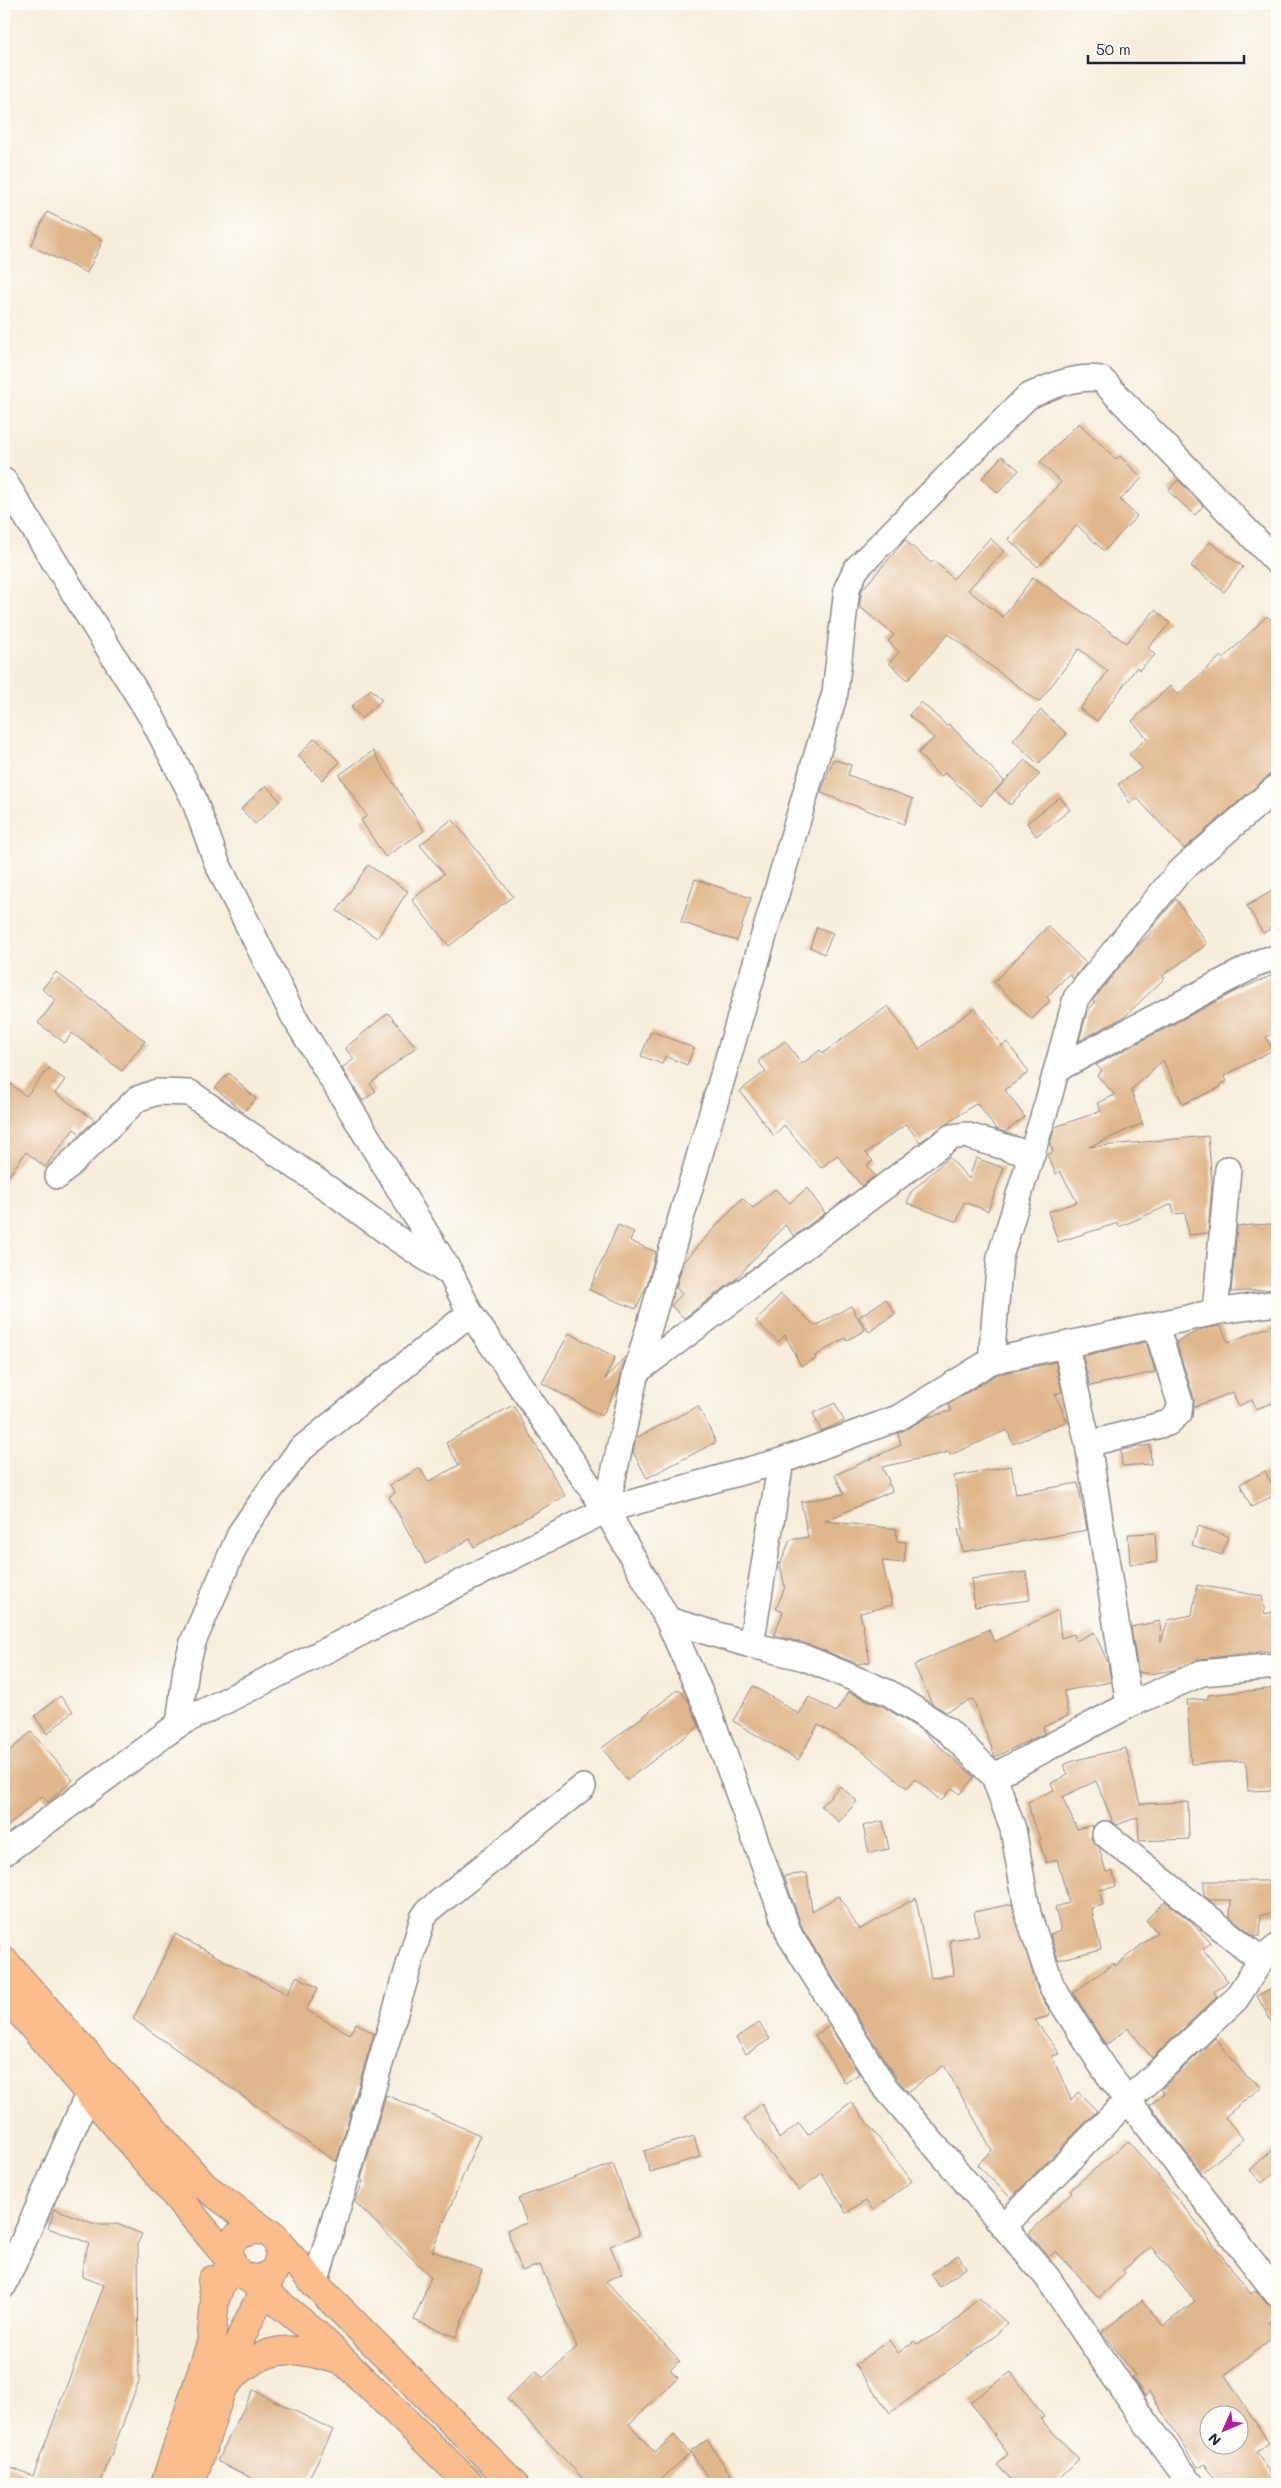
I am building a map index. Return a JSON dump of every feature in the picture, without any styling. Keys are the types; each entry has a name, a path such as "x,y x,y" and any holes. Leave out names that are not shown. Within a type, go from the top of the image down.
{"main road":[{"path":"4,1961 204,2186 271,2236 514,2484"},
{"path":"4,1993 178,2196 255,2275 470,2484"},
{"path":"165,2484 211,2343 215,2299 208,2256 178,2196"},
{"path":"215,2299 255,2275 280,2254 271,2236 260,2230 251,2230 237,2237 232,2244 255,2275"},
{"path":"191,2484 221,2389 235,2352 255,2275"},
{"path":"221,2389 241,2367 267,2354 291,2349 313,2352 346,2362"}],"street":[{"path":"606,1510 636,1372 835,693 847,588 856,568 1027,397 1054,385 1088,377 1101,379 1277,562"},
{"path":"4,481 151,716 193,797 217,863 293,1015 451,1274 470,1313 606,1510 668,1620 710,1715 790,1936 883,2085 1047,2277 1139,2413 1190,2484"},
{"path":"991,1361 1000,1257 1032,1155 1076,998 1178,873 1277,787"},
{"path":"1057,1069 1262,961 1277,958"},
{"path":"58,1176 137,1099 157,1092 190,1093 390,1234 451,1274"},
{"path":"636,1372 951,1137 965,1135 1032,1155"},
{"path":"1215,1312 1228,1169"},
{"path":"4,1853 179,1724 606,1510 782,1461 898,1418 991,1361 1215,1312 1277,1303"},
{"path":"179,1724 186,1668 193,1642 241,1532 265,1497 300,1450 470,1313"},
{"path":"1088,1444 1168,1423 1179,1413 1180,1402 1156,1326"},
{"path":"1066,1346 1088,1444 1129,1705"},
{"path":"751,1645 782,1461"},
{"path":"668,1620 751,1645 805,1658 889,1693 948,1730 994,1776 1013,1829 1028,1914 1052,1987 1104,2069 1277,2294"},
{"path":"994,1776 1129,1705 1202,1673 1277,1666"},
{"path":"316,2284 424,1918 428,1911 583,1787"},
{"path":"1004,2226 1128,2100 1236,1999 1269,1954 1106,1834"},
{"path":"4,2285 89,2092"}],"building":[{"path":"47,212 103,240 87,273 31,246"},
{"path":"1079,423 1116,459 1120,456 1142,478 1120,500 1137,516 1104,551 1077,525 1038,567 1008,539 1061,482 1040,462"},
{"path":"1002,456 1019,470 998,493 982,478"},
{"path":"1178,480 1203,506 1195,515 1168,491"},
{"path":"990,538 1004,551 968,590 1003,617 1033,577 1126,643 1155,610 1170,623 1148,648 1155,655 1139,670 1137,667 1097,721 1080,709 1108,671 1079,649 1039,702 948,634 908,680 889,663 899,652 888,641 894,635 859,606 862,590 905,540 931,563 934,560 953,579"},
{"path":"1210,542 1243,567 1224,592 1191,566"},
{"path":"1267,616 1277,626 1277,768 1184,849 1137,798 1130,803 1118,784 1142,768 1129,754 1147,738 1132,721 1170,686 1178,695 1221,656 1223,659"},
{"path":"371,689 382,700 362,718 351,707"},
{"path":"921,702 947,726 949,724 1004,781 981,806 945,773 940,777 918,753 934,738 909,715"},
{"path":"1041,710 1067,734 1038,764 1013,740"},
{"path":"315,738 340,762 322,780 298,756"},
{"path":"373,751 424,831 385,857 361,820 367,816 339,775"},
{"path":"833,759 851,765 848,775 913,799 904,824 821,793"},
{"path":"1025,760 1040,774 1010,805 996,791"},
{"path":"266,785 280,801 255,824 241,809"},
{"path":"1060,797 1070,810 1036,836 1027,823"},
{"path":"452,819 513,896 449,946 412,900 444,874 420,845"},
{"path":"368,865 408,891 377,938 337,911"},
{"path":"695,879 751,898 737,941 681,922"},
{"path":"1277,888 1277,925 1263,933 1247,906"},
{"path":"1176,899 1207,944 1162,976 1165,978 1124,1017 1079,1041 1087,1012 1095,1002 1093,1000 1135,948 1152,932 1150,930"},
{"path":"1048,926 1086,963 1073,979 1069,974 1047,997 1050,1001 1032,1019 994,982"},
{"path":"817,927 833,933 824,954 810,947"},
{"path":"56,972 145,1041 122,1071 72,1033 65,1043 38,1023 56,1000 42,989"},
{"path":"1277,973 1277,1031 1266,1037 1273,1050 1224,1076 1227,1081 1220,1085 1221,1087 1183,1104 1163,1060 1131,1090 1143,1125 1141,1124 1089,1147 1208,1136 1212,1182 1208,1233 1188,1235 1185,1213 1174,1214 1172,1204 1119,1227 1118,1223 1058,1242 1048,1212 1077,1202 1060,1171 1056,1174 1047,1155 1053,1152 1050,1144 1055,1127 1101,1111 1097,1103 1115,1095 1097,1075 1102,1071 1096,1065 1234,992"},
{"path":"888,1006 919,1049 975,1008 1002,1046 1007,1042 1029,1072 1005,1090 1025,1117 1005,1132 996,1129 977,1103 920,1142 906,1124 866,1153 873,1161 867,1165 875,1176 862,1186 837,1155 821,1168 784,1125 774,1136 740,1091 766,1071 758,1061 785,1041 802,1064 820,1050 823,1053"},
{"path":"388,1013 416,1047 370,1084 376,1091 363,1101 342,1068 354,1059 345,1048"},
{"path":"651,1031 694,1048 687,1065 665,1056 662,1064 641,1056"},
{"path":"49,1068 65,1080 55,1093 95,1120 80,1134 74,1129 45,1167 26,1152 4,1182 4,1079 26,1096"},
{"path":"229,1073 256,1099 243,1112 215,1088"},
{"path":"949,1157 969,1179 976,1158 1004,1168 988,1211 964,1202 957,1222 907,1203 911,1192"},
{"path":"807,1188 825,1213 794,1236 785,1225 735,1280 684,1318 671,1306 682,1294 676,1288 683,1262 742,1198 753,1208 775,1189 790,1203"},
{"path":"1272,1224 1274,1246 1277,1245 1277,1289 1231,1292 1237,1226"},
{"path":"618,1225 634,1232 630,1241 656,1252 647,1285 636,1309 589,1290"},
{"path":"781,1294 815,1326 851,1306 865,1330 846,1341 845,1338 815,1356 816,1359 801,1366 785,1335 778,1342 756,1321"},
{"path":"886,1299 895,1314 869,1332 859,1317"},
{"path":"1277,1324 1277,1401 1256,1409 1252,1400 1238,1406 1233,1392 1194,1407 1194,1398 1176,1342 1202,1329 1221,1326 1228,1342"},
{"path":"569,1333 615,1357 605,1379 626,1356 619,1384 602,1416 542,1383"},
{"path":"1146,1342 1155,1372 1090,1386 1083,1356"},
{"path":"1055,1362 1062,1392 1055,1394 1067,1421 1013,1444 1007,1430 950,1455 949,1452 882,1467 892,1491 825,1521 897,1529 896,1541 906,1542 904,1563 882,1561 892,1605 860,1613 870,1662 858,1664 810,1645 774,1635 783,1612 776,1609 785,1587 780,1565 790,1540 808,1537 801,1502 844,1494 835,1475 901,1445 898,1433 928,1417 951,1411 948,1404 996,1375"},
{"path":"835,1403 844,1421 821,1431 813,1413"},
{"path":"513,1405 565,1496 474,1547 470,1539 426,1564 389,1497 395,1493 390,1485 420,1468 428,1482 459,1465 446,1443"},
{"path":"698,1406 716,1442 647,1478 633,1452 636,1438"},
{"path":"1150,1445 1151,1464 1122,1466 1121,1450"},
{"path":"1011,1466 1016,1494 1078,1483 1087,1530 963,1552 958,1529 963,1528 954,1476"},
{"path":"1265,1471 1277,1494 1251,1507 1240,1484"},
{"path":"1198,1526 1228,1536 1222,1555 1192,1545"},
{"path":"1155,1533 1157,1562 1130,1564 1128,1534"},
{"path":"1026,1572 1030,1600 975,1607 971,1579"},
{"path":"1197,1585 1262,1596 1265,1614 1277,1611 1277,1650 1200,1659 1174,1670 1150,1674 1138,1672 1131,1627 1160,1621 1161,1642 1168,1620 1192,1615"},
{"path":"1058,1610 1061,1638 1074,1634 1076,1641 1094,1632 1108,1663 1111,1682 1064,1691 1068,1716 1043,1727 1045,1733 995,1757 973,1699 946,1712 932,1704 914,1665 989,1629 994,1642"},
{"path":"753,1686 799,1714 809,1697 836,1712 848,1692 882,1706 921,1730 974,1777 960,1794 952,1788 941,1801 915,1779 907,1788 860,1749 818,1725 798,1760 733,1721"},
{"path":"1277,1688 1277,1790 1248,1791 1246,1761 1191,1764 1187,1700 1208,1699 1208,1695"},
{"path":"679,1689 689,1702 699,1726 627,1780 602,1748"},
{"path":"60,1696 73,1711 47,1734 35,1716"},
{"path":"31,1732 73,1780 48,1802 42,1796 4,1830 4,1756"},
{"path":"1126,1748 1140,1804 1188,1802 1189,1839 1139,1841 1138,1817 1117,1825 1113,1822 1096,1781 1062,1797 1077,1829 1093,1825 1091,1839 1099,1847 1106,1872 1113,1871 1116,1887 1099,1890 1103,1905 1091,1908 1101,1949 1058,1960 1050,1934 1061,1931 1055,1907 1069,1903 1057,1859 1046,1863 1039,1840 1041,1839 1033,1823 1028,1802 1054,1790 1051,1783 1068,1775 1063,1765"},
{"path":"840,1786 857,1801 839,1822 821,1806"},
{"path":"883,1821 889,1849 869,1853 863,1826"},
{"path":"807,1873 812,1911 839,1896 859,1930 916,1898 931,1978 954,1975 950,1940 979,1936 974,1912 1012,1904 1038,1991 1048,2008 1050,2016 1035,2020 1060,2054 1052,2056 1071,2100 1078,2092 1097,2111 1011,2198 977,2165 992,2150 944,2065 908,2092 895,2076 803,1930 784,1876"},
{"path":"1204,1881 1277,1881 1277,1913 1261,1915 1260,1936 1254,1936 1230,1917 1231,1900 1209,1900 1204,1896"},
{"path":"1165,1901 1190,1921 1211,1943 1203,1949 1228,1981 1214,1992 1217,1997 1152,2058 1128,2028 1106,2045 1073,1993 1114,1963 1115,1966 1157,1932 1146,1920"},
{"path":"175,1934 287,1994 297,1976 318,1988 306,2010 350,2034 356,2023 374,2034 336,2162 133,2019"},
{"path":"1277,1985 1277,2032 1257,1996"},
{"path":"759,2023 770,2039 746,2054 736,2038"},
{"path":"830,2026 859,2074 845,2083 815,2035"},
{"path":"1215,2038 1246,2076 1262,2086 1225,2117 1243,2139 1202,2173 1150,2105 1164,2093 1161,2089"},
{"path":"386,2095 480,2135 432,2251 482,2270 456,2337 414,2320 431,2277 355,2202 363,2181 361,2179"},
{"path":"851,2102 912,2181 873,2210 866,2201 846,2212 822,2173 799,2191 744,2119 762,2103 779,2139 799,2123 808,2135"},
{"path":"694,2136 700,2157 650,2172 644,2151"},
{"path":"1128,2141 1190,2214 1251,2294 1256,2290 1266,2303 1277,2308 1277,2315 1268,2322 1277,2334 1225,2375 1245,2406 1198,2406 1198,2456 1248,2456 1248,2411 1269,2443 1256,2452 1277,2484 1218,2484 1205,2463 1198,2467 1149,2392 1145,2396 1132,2377 1135,2375 1102,2332 1142,2300 1163,2326 1195,2301 1151,2247 1123,2270 1125,2273 1099,2298 1056,2251 1049,2257 1029,2233 1072,2192 1070,2190"},
{"path":"1277,2146 1277,2170 1262,2183 1250,2170"},
{"path":"613,2164 639,2235 610,2246 622,2273 606,2281 680,2361 670,2370 678,2378 629,2424 655,2453 674,2435 690,2453 656,2484 588,2484 507,2399 536,2371 543,2378 577,2347 540,2265 522,2271 507,2230 527,2223 518,2198"},
{"path":"55,2209 95,2224 117,2224 142,2234 138,2243 139,2381 100,2484 4,2484 4,2464 33,2476 104,2285 83,2277 83,2261 89,2243 48,2228"},
{"path":"958,2255 966,2268 940,2287 931,2274"},
{"path":"978,2297 1007,2323 995,2336 890,2413 855,2365 889,2340 898,2353 914,2341 917,2344 940,2332 958,2319"},
{"path":"1011,2372 1044,2417 1040,2419 1079,2459 1053,2484 1016,2484 997,2465 1008,2454 970,2402"},
{"path":"253,2390 333,2430 306,2484 264,2484 217,2461"},
{"path":"707,2440 737,2484 712,2484 690,2451"}]}
